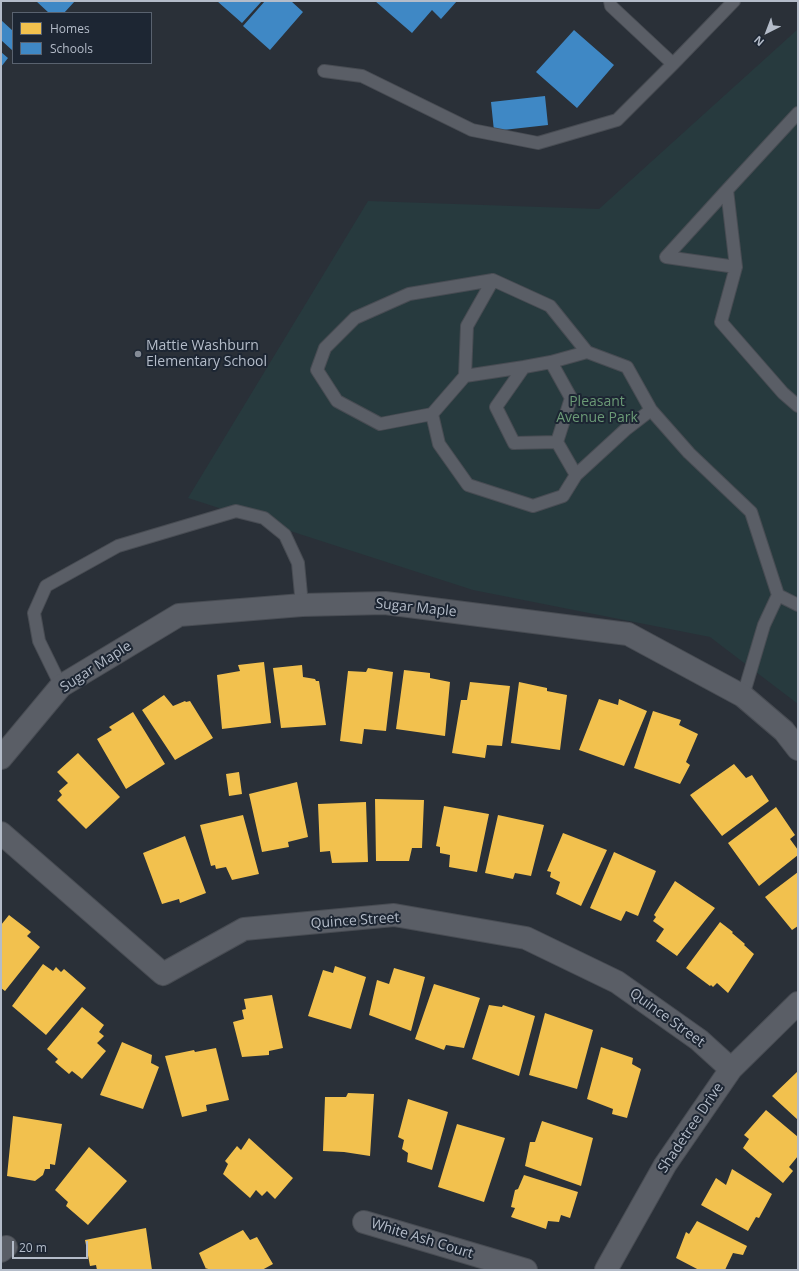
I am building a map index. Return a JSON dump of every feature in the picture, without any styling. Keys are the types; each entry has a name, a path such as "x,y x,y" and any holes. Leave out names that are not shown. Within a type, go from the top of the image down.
{"street":[{"name":"Sugar Maple","path":"1,758 61,686 179,615 302,605 385,603 628,634 743,696 784,731 798,749"},
{"name":"Quince Street","path":"1,833 163,974 244,930 394,915 425,920 526,938 617,982 699,1040 731,1069"},
{"name":"Shadetree Drive","path":"606,1270 665,1165 731,1069 798,1003"},
{"name":"White Ash Court","path":"364,1222 526,1270"}],"lane":[{"path":"610,1 611,6 673,64"},
{"path":"324,71 362,76 472,130 538,143 617,120 734,1"},
{"path":"736,267 666,257 798,113"},
{"path":"727,190 736,267 721,322 784,393 798,406"},
{"path":"493,280 467,326 465,376 432,414 380,424 337,401 317,370 325,348 356,318 409,294 493,280 550,306 587,352 627,367 651,410 689,453 751,512 778,595 764,625 743,696"},
{"path":"465,376 551,362 587,352"},
{"path":"551,362 571,398 557,442 576,475"},
{"path":"524,366 496,407 514,444 557,442"},
{"path":"432,414 439,444 468,485 533,506 563,496 576,475 625,430 651,410"},
{"path":"61,686 39,641 34,614 46,586 118,546 236,511 264,518 285,535 298,563 302,605"},
{"path":"778,595 798,605"}],"green space":[{"name":"Pleasant Avenue Park","path":"798,29 798,704 710,637 473,590 188,498 368,201 599,209"}],"building: Homes":[{"path":"264,662 271,723 222,729 217,675 240,671 238,665"},
{"path":"302,665 303,677 319,681 326,725 281,728 273,668"},
{"path":"368,668 393,672 386,731 364,729 362,744 340,741 348,671 366,672"},
{"path":"404,670 430,673 430,678 450,682 445,736 396,729"},
{"path":"470,682 510,686 502,746 487,745 485,758 452,753 461,700 467,700"},
{"path":"519,682 547,688 547,691 567,695 560,750 511,743"},
{"path":"164,695 173,706 185,701 190,701 213,738 175,760 142,710"},
{"path":"599,699 618,705 619,699 647,711 624,766 579,750"},
{"path":"653,711 681,720 679,725 698,734 686,762 690,765 680,784 634,768"},
{"path":"133,712 165,764 126,789 97,739 112,730 109,727"},
{"path":"78,753 120,797 86,829 57,800 62,795 59,791 68,783 57,772"},
{"path":"734,764 746,778 752,775 769,801 722,836 690,795"},
{"path":"239,772 242,794 229,796 226,774"},
{"path":"297,782 308,837 288,842 289,847 262,852 249,794"},
{"path":"375,799 424,800 422,848 412,848 409,861 376,861"},
{"path":"366,802 368,862 332,863 330,851 320,852 318,804"},
{"path":"444,806 489,814 477,872 449,867 450,855 440,853 440,847 436,846"},
{"path":"776,807 795,835 790,839 798,850 798,855 759,886 728,843"},
{"path":"243,815 259,874 232,880 226,867 216,869 215,865 211,866 200,825"},
{"path":"498,815 544,825 531,876 515,873 513,879 485,873"},
{"path":"563,833 607,850 581,906 556,894 560,882 550,877 551,872 547,871"},
{"path":"185,836 206,893 180,903 179,899 162,904 143,853"},
{"path":"614,852 656,871 638,916 626,911 621,921 590,908"},
{"path":"798,872 798,926 792,930 765,897"},
{"path":"675,881 715,908 677,956 656,941 664,929 653,921 656,917 654,915"},
{"path":"9,915 31,932 27,936 40,947 5,991 1,988 1,925"},
{"path":"720,922 733,932 732,933 754,954 728,993 717,983 713,987 711,985 710,986 686,968"},
{"path":"43,964 53,971 56,967 61,972 64,969 86,988 46,1035 12,1006"},
{"path":"335,966 366,977 351,1029 308,1016 323,970 333,973"},
{"path":"394,968 425,977 411,1031 369,1015 377,980 389,984"},
{"path":"434,984 480,998 464,1048 446,1045 444,1050 415,1039"},
{"path":"272,995 283,1048 269,1051 269,1055 242,1057 233,1022 244,1019 242,1010 246,1009 244,999"},
{"path":"489,1005 502,1007 503,1005 535,1016 519,1076 472,1059"},
{"path":"82,1007 104,1025 99,1032 104,1036 97,1043 106,1051 82,1079 72,1071 69,1074 55,1062 58,1059 47,1049"},
{"path":"545,1013 593,1030 577,1089 529,1075"},
{"path":"122,1042 152,1055 151,1063 159,1067 143,1109 100,1095"},
{"path":"601,1047 633,1058 632,1064 641,1069 627,1118 612,1114 613,1109 587,1099"},
{"path":"216,1048 229,1100 206,1105 207,1111 182,1117 165,1056 194,1050 195,1052"},
{"path":"798,1071 798,1120 772,1096"},
{"path":"348,1093 374,1094 370,1156 344,1152 323,1151 325,1097 346,1097"},
{"path":"408,1099 448,1112 432,1170 407,1162 408,1153 402,1149 404,1140 398,1137"},
{"path":"766,1110 798,1137 798,1156 789,1167 793,1171 783,1183 743,1148 749,1139 744,1135"},
{"path":"13,1116 62,1124 55,1165 50,1164 50,1169 45,1169 43,1175 35,1181 7,1176"},
{"path":"542,1121 593,1138 581,1186 525,1166 530,1142 535,1142"},
{"path":"457,1124 505,1138 484,1202 438,1187"},
{"path":"249,1138 293,1178 275,1199 267,1191 262,1196 256,1190 250,1198 223,1174 228,1164 225,1161 237,1146 241,1150"},
{"path":"89,1147 127,1181 88,1225 66,1206 68,1202 55,1190"},
{"path":"732,1169 772,1194 759,1218 756,1217 748,1231 701,1205 716,1178 726,1185"},
{"path":"524,1175 578,1192 570,1218 561,1215 559,1222 548,1221 546,1229 511,1217 515,1208 511,1207 515,1190 518,1189"},
{"path":"697,1221 747,1246 743,1255 733,1253 725,1270 699,1270 676,1258 686,1232 689,1234"},
{"path":"146,1228 152,1270 97,1270 96,1265 90,1266 85,1240"},
{"path":"243,1230 250,1240 257,1237 273,1264 262,1270 206,1269 199,1253"}],"building: Schools":[{"path":"36,1 75,1 65,12 48,12"},
{"path":"217,1 262,1 242,23"},
{"path":"265,1 291,1 303,12 270,50 243,26"},
{"path":"375,1 457,1 441,19 432,10 412,33"},
{"path":"1,20 12,30 12,50 1,40"},
{"path":"574,30 614,65 577,108 536,72"},
{"path":"1,52 8,58 1,67"},
{"path":"545,96 548,125 494,131 491,102"}],"place":[{"name":"Mattie Washburn Elementary School","path":"138,354"}]}
